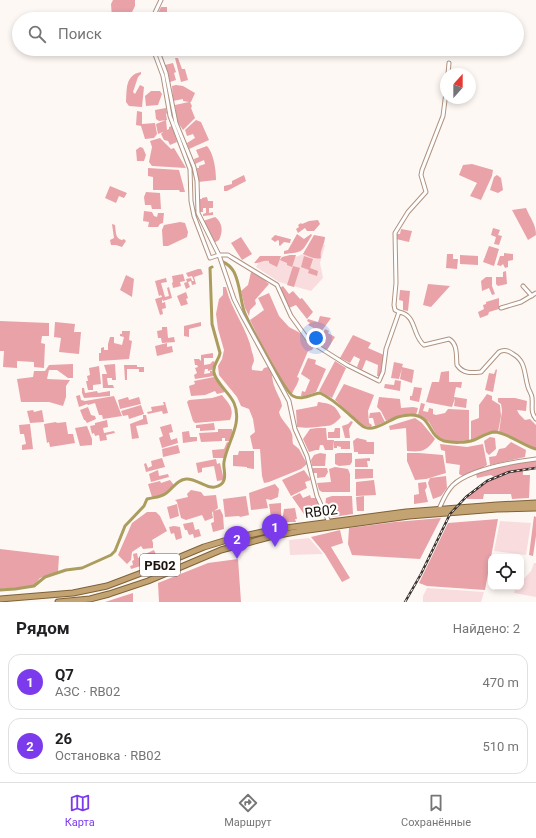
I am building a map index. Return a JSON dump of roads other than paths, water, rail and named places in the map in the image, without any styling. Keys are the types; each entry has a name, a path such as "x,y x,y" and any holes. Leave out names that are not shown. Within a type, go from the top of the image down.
{"highway":[{"name":"RB02","path":"0,599 89,591 144,572 204,547 272,530 439,509 536,503"},
{"name":"RB02","path":"148,580 221,550 273,536 356,523 432,514 536,508"},
{"path":"144,572 148,580"},
{"name":"РБ02","path":"58,602 83,600 109,594 148,580"}],"street":[{"path":"155,12 161,0"},
{"path":"157,56 163,76 170,116 197,181 198,213 203,226 219,256 234,299 289,401 295,429 307,456 317,496 329,522"},
{"path":"449,63 449,68"},
{"path":"444,104 443,116 422,170 421,175 426,192 408,212 395,232 396,283 394,307 399,312 406,314 411,320 421,341 424,344 449,339 452,341 456,347 457,365 464,372 481,372 495,355 502,350 519,357 523,363 528,388 532,397 532,413 536,419"},
{"path":"192,168 191,201 194,216 210,258 228,255 277,285 291,316 309,341 347,365 379,381 383,372 386,349 399,312"},
{"path":"523,286 532,296"},
{"path":"501,308 521,302 536,293"},
{"path":"439,509 448,490 462,478 502,465 536,459"}],"waterway":[{"path":"223,262 234,272 238,281 244,311 259,342 283,383 293,396 303,398 320,393 337,404 362,426 368,428 377,427 398,417 408,415 417,416 422,418 435,435 444,441 467,442 494,432 504,434 536,449"},
{"path":"0,590 34,586 45,577 66,570 82,568 111,555 115,551 125,526 144,506 147,499 163,495 179,481 190,479 210,487 220,485 223,482 225,476 224,462 234,433 237,418 232,399 218,381 214,373 214,367 220,353 212,324 210,268 212,267"}],"railway":[{"path":"405,602 421,574 450,514 466,497 487,481 509,472 536,468"}],"place":[{"name":"Q7","path":"275,547"},
{"name":"26","path":"237,559"}]}
